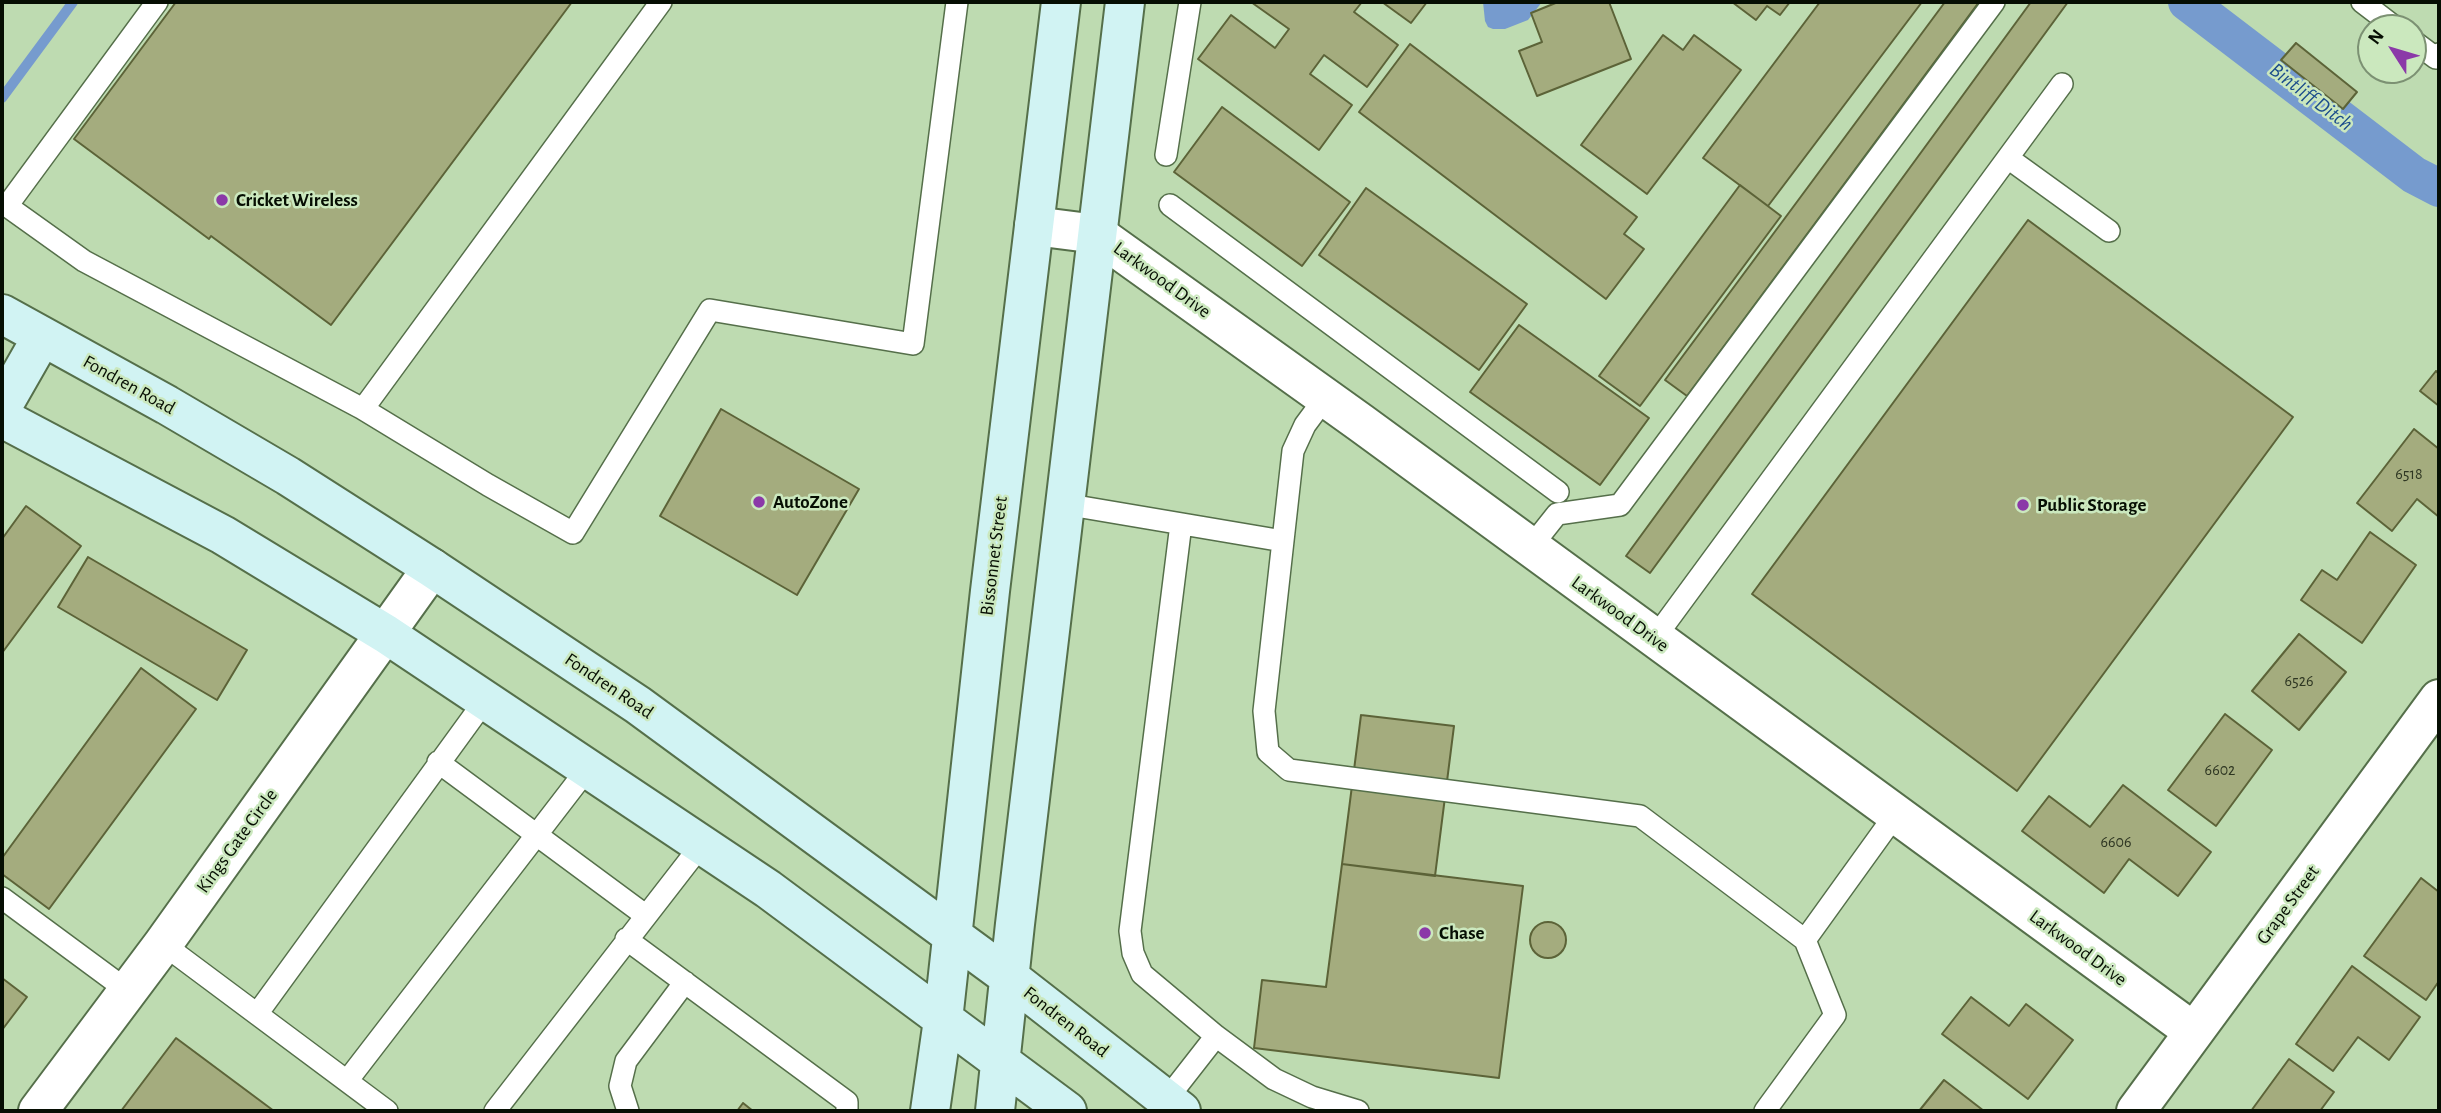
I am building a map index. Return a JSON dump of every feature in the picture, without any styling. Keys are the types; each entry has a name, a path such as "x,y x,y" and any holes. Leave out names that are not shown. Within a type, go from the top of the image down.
{"main road":[{"name":"Bissonnet Street","path":"930,1111 943,1020 1061,2"},
{"path":"995,1111 1064,504 1125,2"},
{"name":"Fondren Road","path":"2,314 167,405 288,477 432,568 638,705 1009,977 1174,1106"},
{"path":"2,407 42,337"},
{"path":"2,418 223,535 386,634 486,699 768,889 1067,1111"}],"street":[{"name":"Larkwood Drive","path":"1034,226 1097,234 2194,1032"},
{"name":"Kings Gate Circle","path":"38,1111 163,944 432,568"},
{"name":"Grape Street","path":"2136,1111 2439,699"}],"lane":[{"path":"158,2 7,206 84,261 363,410 573,533 710,310 913,344 957,2"},
{"path":"363,410 661,2"},
{"path":"1166,155 1190,2"},
{"path":"1530,548 1557,514 1620,505 1994,2"},
{"path":"2362,2 2378,14"},
{"path":"1654,639 2062,85"},
{"path":"2008,158 2109,230"},
{"path":"1170,205 1558,492"},
{"path":"1325,398 1305,425 1293,451 1264,711 1268,752 1289,770 1640,816 1805,940 1835,1015 1765,1111"},
{"path":"1064,504 1283,541"},
{"path":"1181,524 1130,930 1133,953 1142,974 1216,1036 1274,1079 1348,1110"},
{"path":"257,1014 486,699"},
{"path":"438,762 645,915"},
{"path":"347,1081 588,768"},
{"path":"1805,940 1895,816"},
{"path":"495,1111 702,844"},
{"path":"2,898 128,990"},
{"path":"626,939 847,1102 847,1111"},
{"path":"163,944 387,1111"},
{"path":"628,1111 620,1086 626,1060 685,982"},
{"path":"1174,1106 1216,1036"}],"water":[{"path":"1483,2 1542,2 1528,20 1505,29 1493,29 1488,27 1485,21"}],"building":[{"path":"176,2 572,2 331,325 74,139"},
{"path":"1251,2 1362,2 1354,12 1398,45 1367,87 1324,55 1310,74 1352,105 1319,150 1198,59 1231,15 1275,48 1289,29"},
{"path":"1382,2 1427,2 1411,23"},
{"path":"1558,2 1609,2 1631,59 1537,96 1519,51 1542,42 1531,13"},
{"path":"1732,2 1790,2 1780,15 1767,6 1756,20"},
{"path":"1820,2 1922,2 1768,206 1703,158"},
{"path":"1945,2 1979,2 1687,396 1665,380"},
{"path":"2031,2 2068,2 1650,573 1626,556"},
{"path":"1663,35 1683,50 1694,35 1741,70 1647,194 1581,145"},
{"path":"2296,43 2357,92 2343,109 2281,60"},
{"path":"1410,44 1637,217 1624,234 1644,249 1606,299 1359,112"},
{"path":"1222,107 1350,202 1302,266 1174,172"},
{"path":"1740,185 1781,216 1640,406 1599,376"},
{"path":"1366,188 1527,304 1479,370 1319,255"},
{"name":"Public Storage","path":"2028,220 2293,417 2017,791 1752,594"},
{"path":"1519,325 1649,418 1600,485 1470,392"},
{"path":"2436,371 2439,374 2439,406 2420,391"},
{"name":"AutoZone","path":"721,409 859,489 797,595 660,516"},
{"path":"2414,429 2439,449 2439,517 2417,499 2392,531 2357,503"},
{"path":"26,506 81,546 2,653 2,539"},
{"path":"2370,532 2416,565 2362,643 2301,600 2322,570 2337,580"},
{"path":"88,557 247,650 217,700 58,607"},
{"path":"2299,634 2346,672 2299,730 2252,691"},
{"path":"141,668 196,709 49,909 2,874 2,858"},
{"path":"2225,714 2272,750 2216,826 2168,790"},
{"path":"1361,715 1454,726 1435,876 1342,864"},
{"path":"2123,785 2211,852 2178,896 2129,859 2104,893 2022,831 2049,796 2090,827"},
{"name":"Chase","path":"1342,864 1523,886 1499,1078 1254,1048 1262,980 1326,987"},
{"path":"2421,878 2439,892 2439,981 2426,1000 2364,956"},
{"path":"1548,922 1561,927 1566,940 1561,953 1548,958 1535,953 1530,940 1535,927"},
{"path":"2352,966 2420,1017 2389,1060 2358,1037 2333,1071 2296,1044"},
{"path":"2,978 27,997 2,1030"},
{"path":"1971,997 2009,1026 2026,1004 2073,1040 2028,1099 1942,1034"},
{"path":"176,1038 274,1111 121,1111"},
{"path":"2289,1059 2334,1092 2320,1111 2251,1111"},
{"path":"1944,1080 1984,1111 1919,1111"},
{"path":"743,1103 753,1111 737,1111"}],"waterway":[{"path":"2,98 73,2"},
{"name":"Bintliff Ditch","path":"2187,2 2414,175 2439,188"}],"place":[{"name":"Cricket Wireless","path":"222,200"},
{"name":"AutoZone","path":"759,502"},
{"name":"Public Storage","path":"2023,505"},
{"name":"Chase","path":"1425,933"}]}
